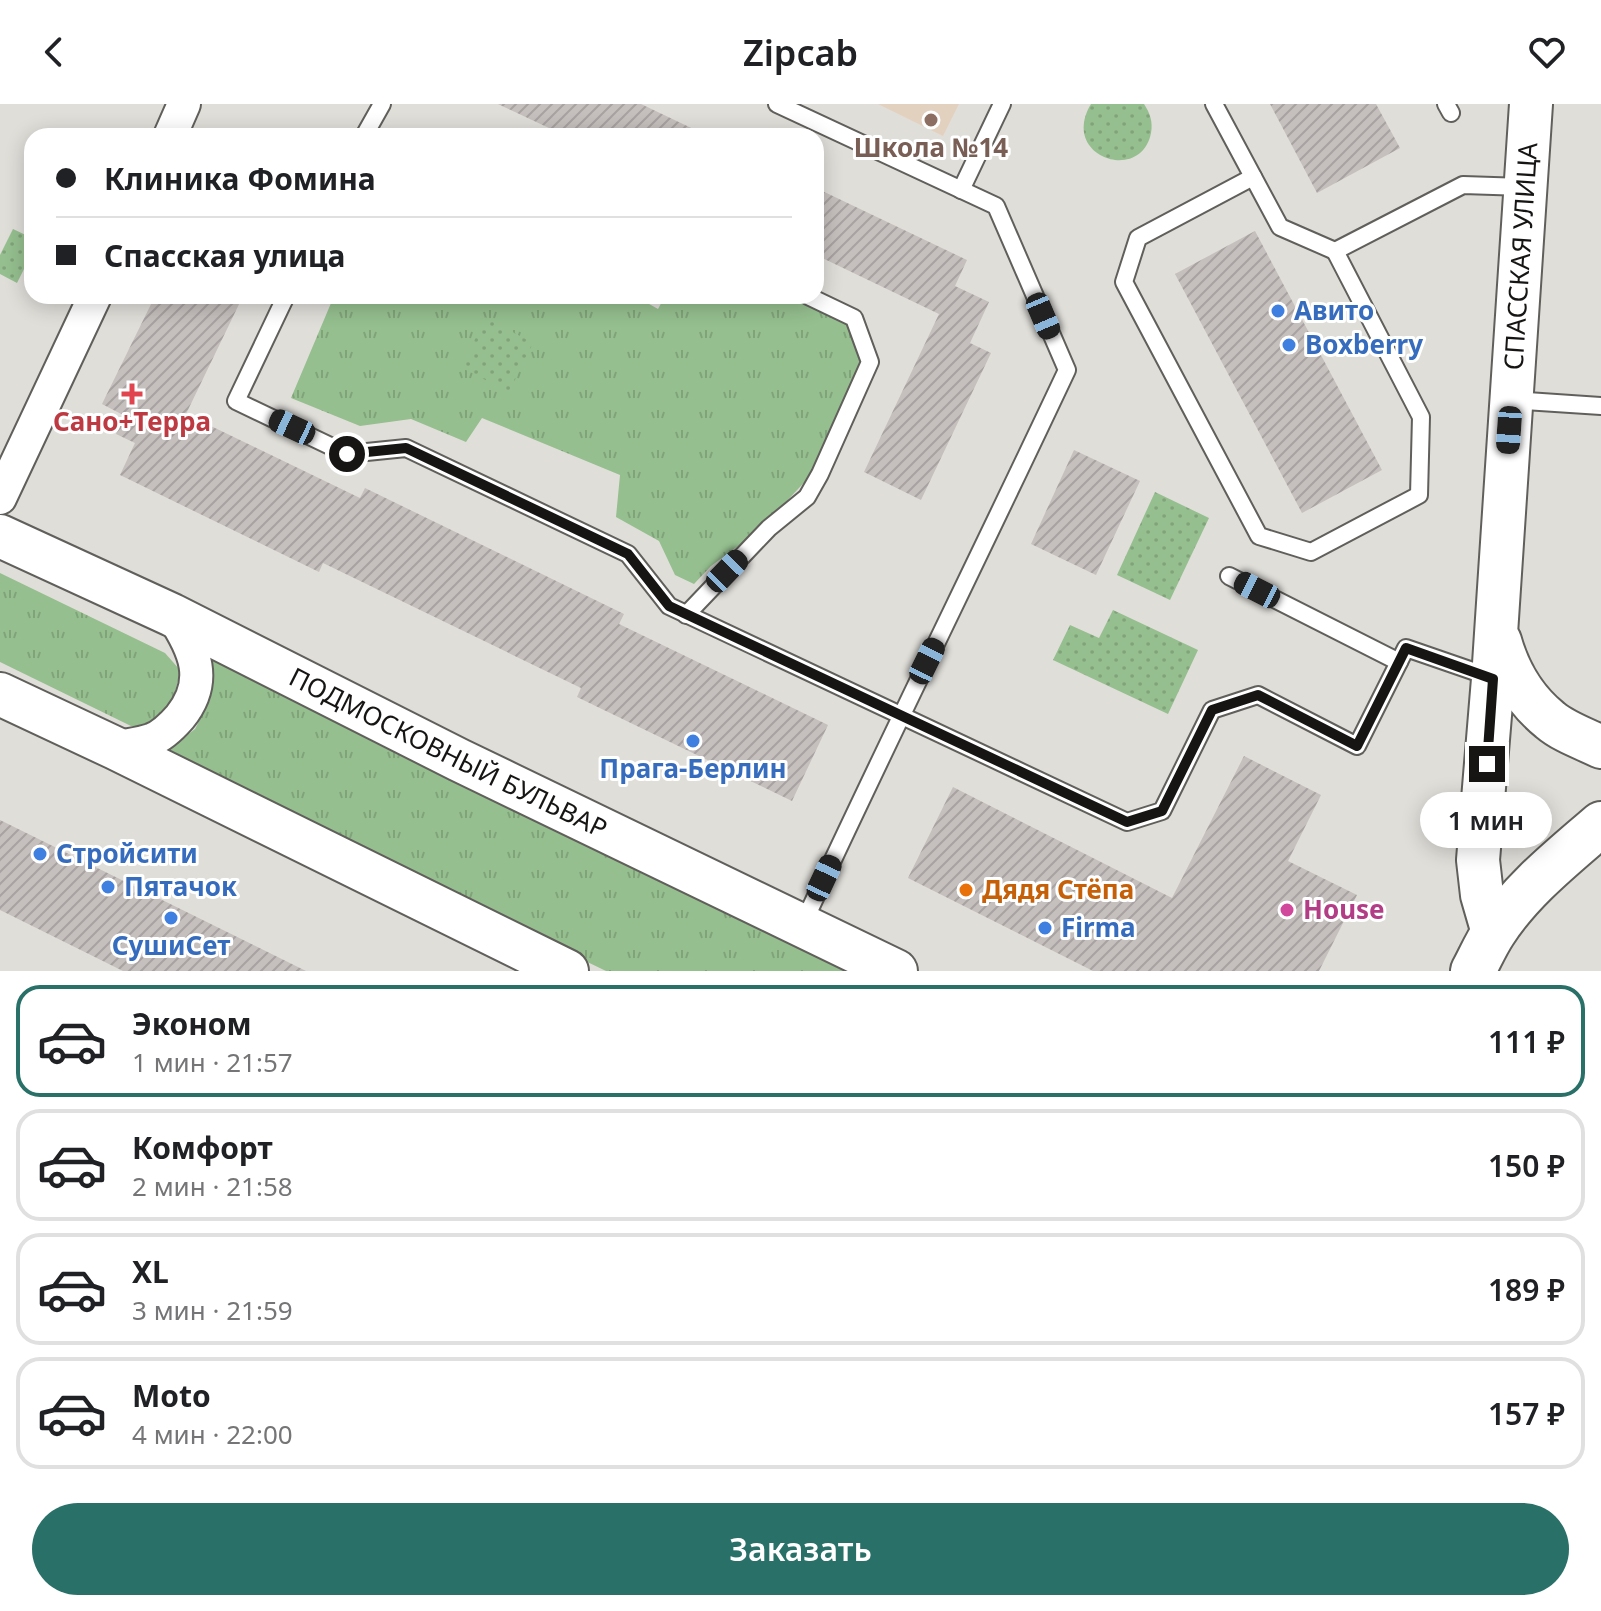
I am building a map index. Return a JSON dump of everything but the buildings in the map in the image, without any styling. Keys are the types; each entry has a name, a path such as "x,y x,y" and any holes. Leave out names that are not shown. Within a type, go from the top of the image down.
{"main road":[{"path":"1473,971 1493,933 1525,894 1601,824"},
{"path":"1525,894 1601,852"}],"street":[{"path":"175,128 184,104"},
{"name":"СПАССКАЯ УЛИЦА","path":"1493,933 1482,895 1478,860 1531,104"},
{"path":"0,498 91,304"},
{"name":"ПОДМОСКОВНЫЙ БУЛЬВАР","path":"0,536 172,615 459,760 896,971"},
{"path":"115,748 154,739 174,724 190,704 197,681 194,663 188,639 172,615"},
{"path":"1496,628 1506,664 1522,693 1552,722 1601,747"},
{"path":"0,694 567,971"}],"lane":[{"path":"370,128 382,104"},
{"path":"777,104 996,206 1067,370 803,925"},
{"path":"961,190 1002,104"},
{"path":"1214,104 1280,227 1335,251 1421,417 1419,495 1311,552 1259,536 1124,282 1138,238 1253,177"},
{"path":"1335,251 1463,185 1525,187"},
{"path":"282,304 236,401 347,454 406,448 628,554 669,606 686,615 1127,822 1162,811 1212,710 1258,695 1357,746 1406,648 1493,679"},
{"path":"686,615 769,528 807,497 870,362 854,318 824,304"},
{"path":"1511,400 1601,406"},
{"path":"1229,576 1399,662"}],"shaded area":[{"name":"Школа №14","path":"878,104 959,104 943,136"}],"green space":[{"path":"1091,104 1144,104 1152,125 1144,149 1133,157 1119,160 1105,158 1093,150 1085,138 1084,123"},
{"path":"13,229 24,234 24,269 17,283 0,274 0,255"},
{"path":"331,304 649,304 658,309 661,304 807,304 846,323 862,363 814,472 784,504 694,584 675,575 659,541 616,517 620,475 482,418 466,442 411,419 360,426 291,398"},
{"path":"485,317 533,343 509,392 462,368"},
{"path":"1155,492 1209,518 1170,600 1117,575"},
{"path":"0,573 165,653 180,670 171,702 157,721 150,727 131,726 0,662"},
{"path":"1113,610 1198,650 1168,714 1053,660 1070,625 1099,638"},
{"path":"202,653 860,971 606,971 155,753 169,749 195,729 210,700 211,687"}],"place":[{"name":"Школа №14","path":"931,120"},
{"name":"Авито","path":"1278,311"},
{"name":"Boxberry","path":"1289,345"},
{"name":"Сано+Терра","path":"132,394"},
{"name":"Прага-Берлин","path":"693,741"},
{"name":"Стройсити","path":"40,854"},
{"name":"Пятачок","path":"108,887"},
{"name":"Дядя Стёпа","path":"966,890"},
{"name":"House","path":"1287,910"},
{"name":"СушиСет","path":"171,918"},
{"name":"Firma","path":"1045,928"}],"route":[{"path":"347,454 406,448 628,554 669,606 1127,822 1162,811 1212,710 1258,695 1357,746 1406,648 1493,679 1487,764"}]}
